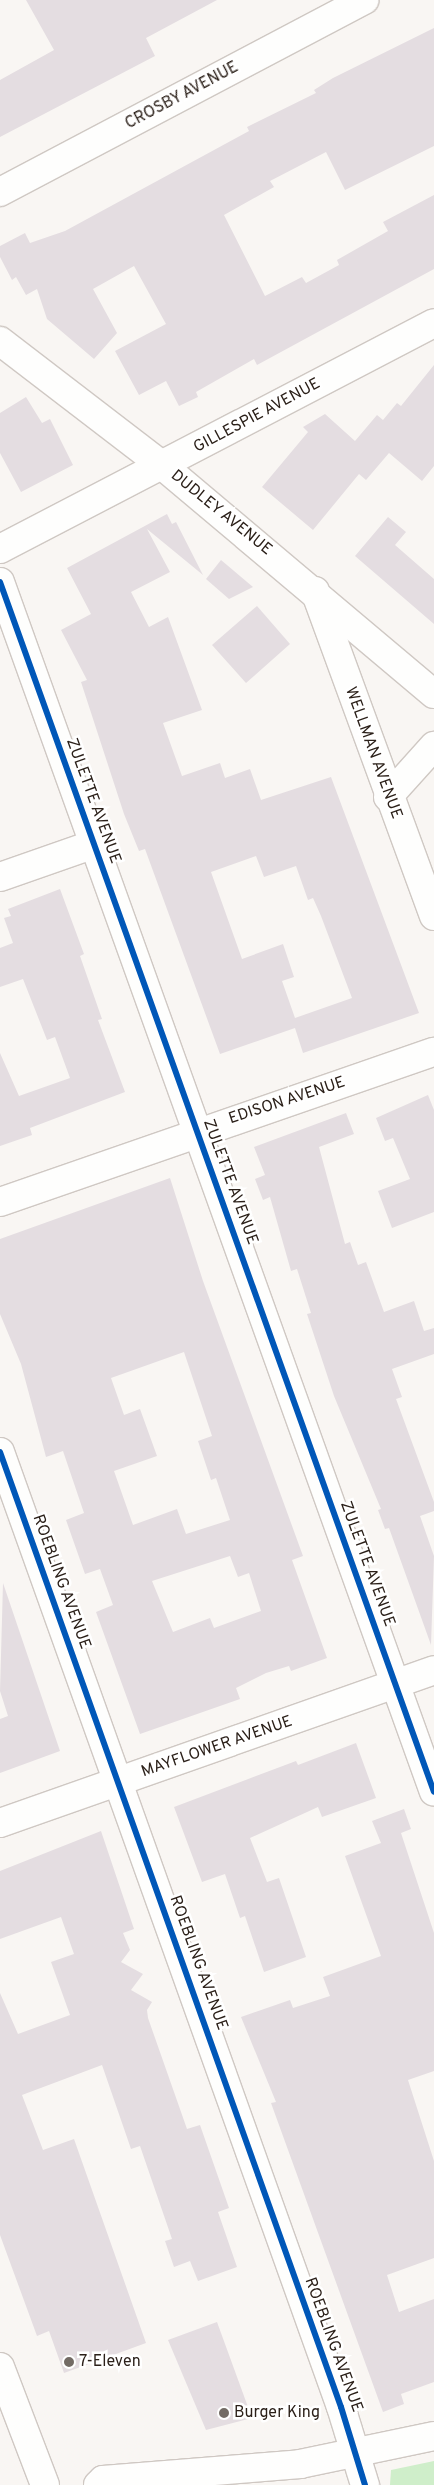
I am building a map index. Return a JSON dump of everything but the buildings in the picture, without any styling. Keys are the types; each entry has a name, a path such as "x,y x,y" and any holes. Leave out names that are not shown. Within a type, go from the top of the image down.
{"street":[{"name":"CROSBY AVENUE","path":"0,192 364,0"},
{"name":"GILLESPIE AVENUE","path":"0,549 163,466 434,323"},
{"name":"DUDLEY AVENUE","path":"0,341 163,466 314,590 434,694"},
{"name":"ZULETTE AVENUE","path":"0,582 434,1792"},
{"name":"WELLMAN AVENUE","path":"314,590 388,796 434,916"},
{"path":"388,796 434,746"},
{"path":"0,877 94,844"},
{"name":"EDISON AVENUE","path":"0,1202 197,1131 434,1052"},
{"name":"ROEBLING AVENUE","path":"0,1452 356,2452 365,2485"},
{"name":"MAYFLOWER AVENUE","path":"0,1823 434,1670"},
{"path":"0,2368 45,2485"},
{"path":"98,2485 103,2480 300,2464 434,2436"}],"green space":[{"path":"434,2461 434,2485 390,2485 391,2470"}],"cycle path":[{"path":"0,582 434,1792"},
{"path":"0,1452 341,2407 365,2485"}],"place":[{"name":"7-Eleven","path":"69,2362"},
{"name":"Burger King","path":"224,2413"}]}
